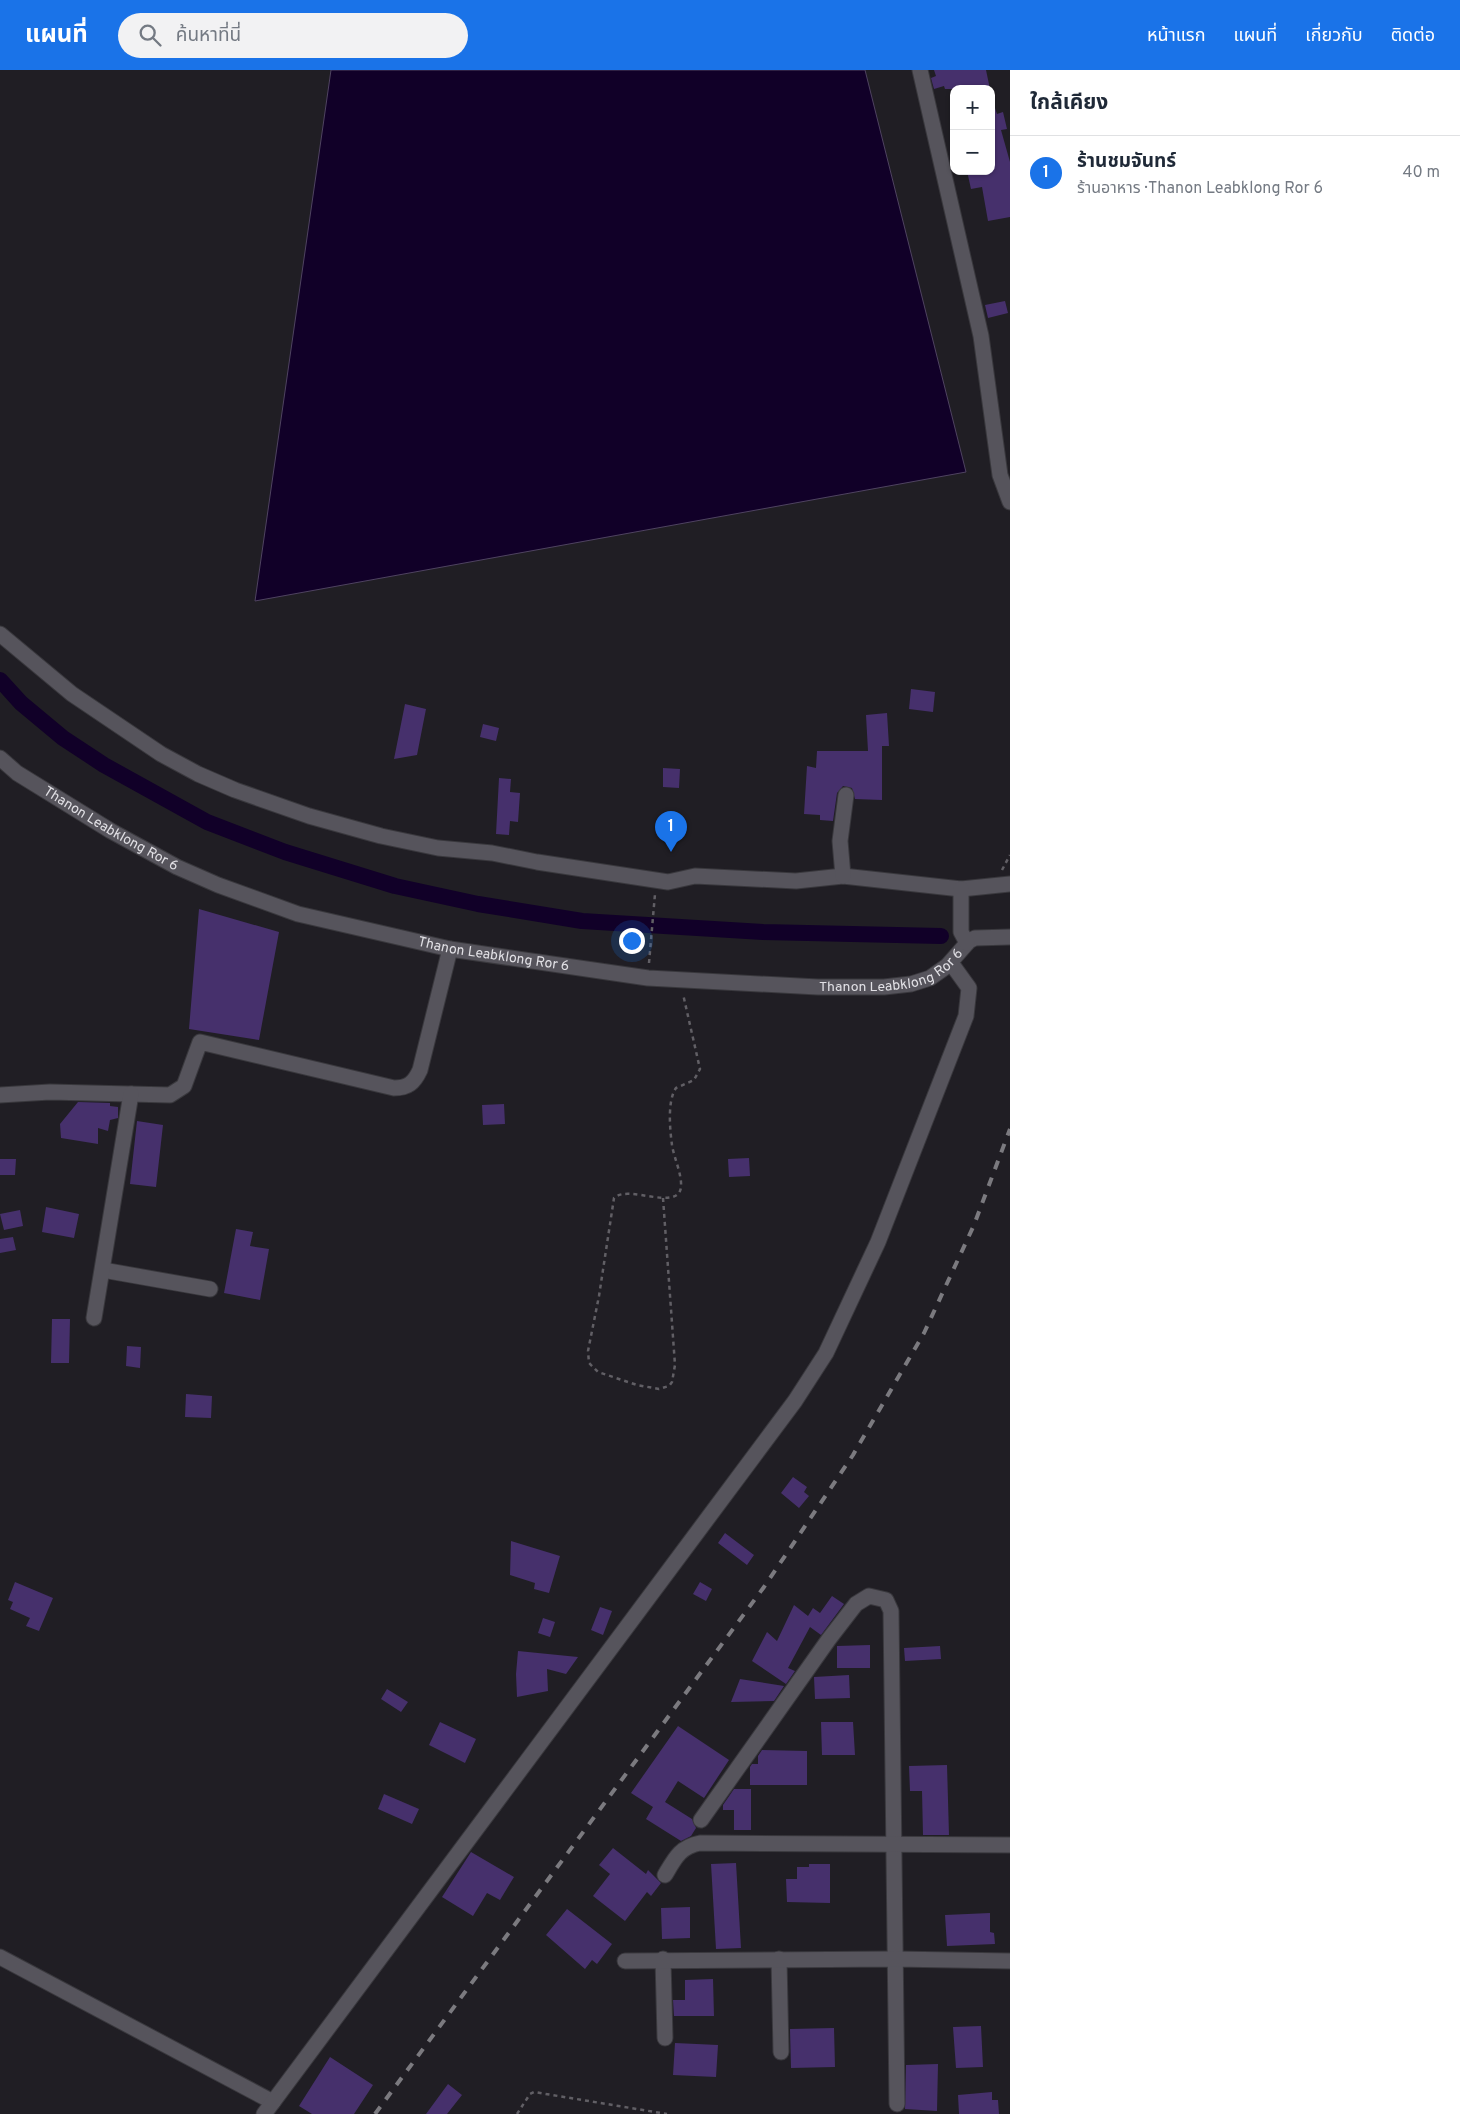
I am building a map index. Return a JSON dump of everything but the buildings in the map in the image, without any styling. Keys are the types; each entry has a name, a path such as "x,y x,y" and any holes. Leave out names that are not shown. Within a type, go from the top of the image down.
{"street":[{"path":"920,70 981,336 998,467 1010,502"},
{"path":"0,634 72,694 161,754 198,774 235,790 318,818 381,836 438,848 492,853 555,865 668,882 694,876 796,881 843,876 961,889 1010,884"},
{"name":"Thanon Leabklong Ror 6","path":"0,758 24,777 110,830 177,867 218,885 298,914 450,949 648,978 818,987 903,986 930,978 951,962 975,938 1010,937"},
{"path":"843,876 840,835 846,794"},
{"path":"961,889 961,932 968,943"},
{"path":"0,1095 50,1092 166,1095 180,1090 186,1081 200,1042 394,1088 404,1088 411,1084 420,1070 450,949"},
{"path":"0,1958 269,2108 794,1400 826,1353 878,1242 966,1016 969,988 951,962"},
{"path":"94,1318 131,1094"},
{"path":"103,1270 210,1289"},
{"path":"700,1820 801,1677 854,1606 864,1598 875,1596 886,1600 891,1611 897,2104"},
{"path":"665,1875 678,1852 686,1847 700,1843 1010,1845"},
{"path":"663,1959 665,2038"},
{"path":"625,1960 895,1959 1010,1961"},
{"path":"779,1960 781,2052"}],"path":[{"path":"648,978 654,911"},
{"path":"663,1198 675,1365 672,1382 665,1388 659,1389 628,1383 595,1371 589,1363 588,1351 599,1296 614,1198 624,1194 663,1198 677,1195 681,1185 672,1142 674,1091 694,1080 700,1069 684,1001 683,980"},
{"path":"517,2114 530,2094 537,2092 668,2114"}],"shaded area":[{"path":"331,70 865,70 966,472 255,601"}],"waterway":[{"path":"0,680 21,703 63,738 104,765 207,822 285,852 395,886 478,904 582,921 763,932 941,936"}],"railway":[{"path":"375,2114 764,1587 853,1455 924,1333 974,1225 1010,1129"}],"place":[{"name":"ร้านชมจันทร์","path":"671,852"}]}
